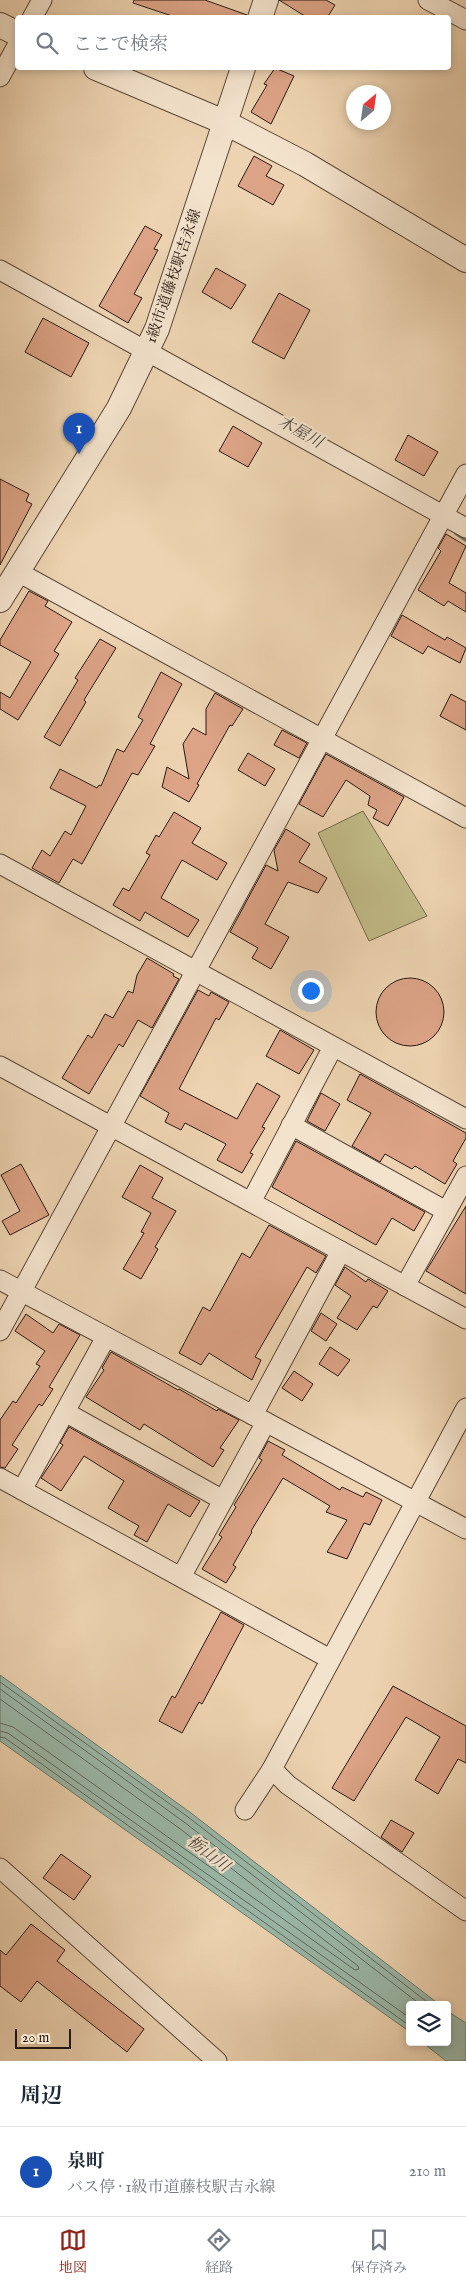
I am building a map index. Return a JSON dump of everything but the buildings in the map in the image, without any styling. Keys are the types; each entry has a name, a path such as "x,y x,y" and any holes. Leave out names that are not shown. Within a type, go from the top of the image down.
{"street":[{"path":"34,15 42,0"},
{"path":"261,15 266,0"},
{"path":"428,0 466,20"},
{"path":"0,25 15,32"},
{"path":"0,76 15,49"},
{"path":"101,70 224,122 305,164 466,260"},
{"name":"1級市道藤枝駅吉永線","path":"7,583 119,408 157,329 242,70"},
{"path":"0,270 466,528"},
{"path":"0,1331 320,738 466,474"},
{"path":"7,583 320,738 466,818"},
{"path":"0,864 193,972 466,1119"},
{"path":"250,1202 333,1047"},
{"path":"0,1066 466,1319"},
{"path":"291,1125 446,1211"},
{"path":"405,1286 466,1176"},
{"path":"181,1577 223,1500 341,1251"},
{"path":"0,1280 466,1529"},
{"path":"22,1490 106,1337"},
{"path":"245,1810 272,1769 466,1408"},
{"path":"65,1412 223,1500"},
{"path":"0,1478 330,1659"},
{"path":"272,1769 288,1785 466,1911"},
{"path":"0,1868 217,2061"}],"shaded area":[{"path":"363,811 427,916 369,941 318,833"}],"water":[{"name":"栃山川","path":"0,1675 191,1813 435,2001 406,2001 406,2029 0,1741"},
{"path":"451,2014 466,2023 466,2061 446,2061 427,2046 451,2046"}],"waterway":[{"name":"木屋川","path":"457,533 466,539"}],"place":[{"name":"泉町","path":"79,454"}]}
